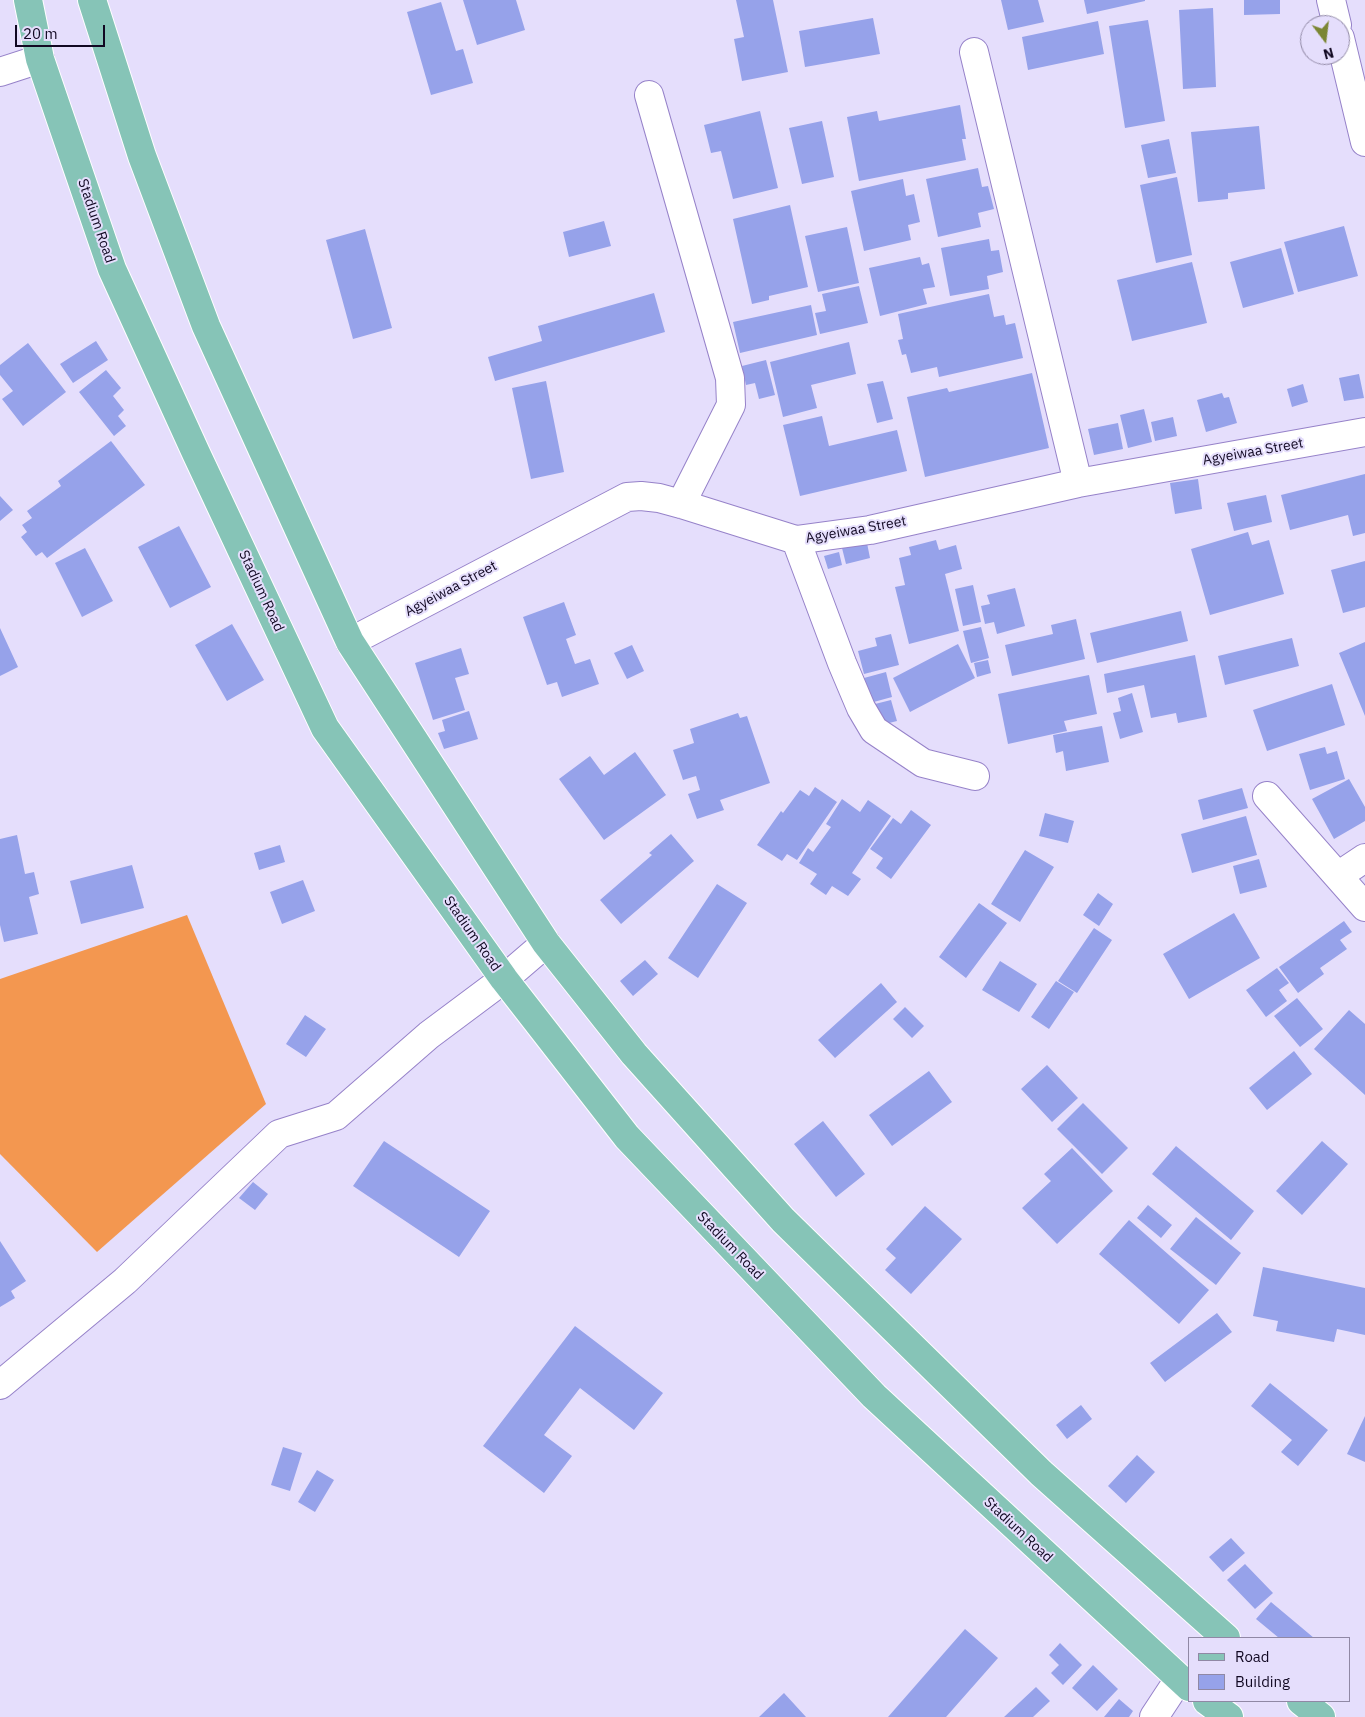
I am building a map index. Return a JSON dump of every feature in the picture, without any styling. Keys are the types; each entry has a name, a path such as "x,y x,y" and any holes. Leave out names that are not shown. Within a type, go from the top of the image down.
{"main road":[{"name":"Stadium Road","path":"28,0 40,59 112,269 325,728 504,979 627,1137 867,1388 1184,1683"},
{"path":"92,0 142,156 206,326 350,642 546,943 634,1054 783,1220 1041,1473 1225,1637"},
{"path":"1208,1702 1229,1717"},
{"path":"1302,1702 1321,1717"}],"street":[{"path":"1331,0 1335,15"},
{"path":"974,52 1078,483"},
{"path":"0,72 40,59"},
{"path":"1346,65 1365,142"},
{"path":"649,95 730,378 731,405 681,504"},
{"name":"Agyeiwaa Street","path":"350,642 627,496 658,498 796,540 870,530 1078,483 1365,432"},
{"path":"796,540 842,663 861,708 874,730 922,763 974,776"},
{"path":"1267,796 1365,907"},
{"path":"1338,876 1365,858"},
{"path":"0,1385 125,1281 279,1134 336,1116 429,1035 504,979 546,943"},
{"path":"1154,1717 1184,1683"}],"shaded area":[{"path":"187,915 266,1104 97,1252 0,1154 0,979"}],"building":[{"path":"463,0 516,0 525,30 477,45"},
{"path":"736,0 773,0 788,72 742,81 734,39 744,37"},
{"path":"1001,0 1038,0 1044,22 1008,30"},
{"path":"1084,0 1145,0 1145,1 1087,14"},
{"path":"1244,0 1280,0 1280,14 1244,15"},
{"path":"441,2 456,51 463,49 473,83 431,95 407,12"},
{"path":"1213,8 1216,87 1183,89 1179,10"},
{"path":"873,18 880,54 805,67 799,31"},
{"path":"1148,20 1165,121 1125,128 1109,26"},
{"path":"1098,21 1104,54 1028,70 1022,37"},
{"path":"960,105 966,139 962,139 966,160 859,181 847,117 877,111 879,121"},
{"path":"760,111 778,188 733,199 721,151 711,153 704,125"},
{"path":"822,121 834,177 802,184 789,128"},
{"path":"1259,126 1265,189 1228,193 1228,199 1198,202 1191,132"},
{"path":"1169,139 1176,173 1148,178 1141,145"},
{"path":"978,168 982,187 988,186 994,209 978,213 981,227 938,237 926,179"},
{"path":"1177,177 1192,255 1156,263 1140,185"},
{"path":"903,179 906,196 914,194 920,222 908,225 911,240 864,251 851,191"},
{"path":"790,205 808,287 769,296 769,300 752,304 733,219"},
{"path":"604,221 611,246 569,257 563,232"},
{"path":"1344,226 1358,276 1298,292 1284,242"},
{"path":"847,227 859,283 818,292 805,236"},
{"path":"365,229 392,328 353,339 326,240"},
{"path":"989,239 991,251 999,250 1003,272 987,276 989,289 950,296 941,248"},
{"path":"1281,248 1294,294 1243,308 1230,262"},
{"path":"920,257 922,265 929,263 935,287 923,289 927,304 880,316 869,268"},
{"path":"1192,262 1207,323 1132,341 1117,280"},
{"path":"859,286 868,323 820,334 815,313 826,311 822,294"},
{"path":"654,293 665,332 495,381 488,357 542,341 538,326"},
{"path":"989,294 994,317 1004,315 1006,325 1015,323 1023,358 939,377 937,367 911,373 906,354 902,355 898,340 903,339 898,314"},
{"path":"811,305 817,335 740,353 733,322"},
{"path":"96,341 108,360 73,383 60,364"},
{"path":"849,342 856,374 811,385 817,408 783,417 770,362"},
{"path":"28,343 66,392 23,426 2,399 13,391 0,375 0,365"},
{"path":"766,360 775,395 759,399 755,383 746,385 742,366"},
{"path":"106,370 121,388 113,396 124,410 118,416 126,426 114,436 79,392"},
{"path":"1032,373 1049,448 925,477 907,397 947,388 949,392"},
{"path":"1359,374 1364,398 1344,401 1339,378"},
{"path":"546,381 564,472 531,479 512,388"},
{"path":"883,381 893,419 877,423 867,384"},
{"path":"1303,384 1308,402 1292,407 1287,389"},
{"path":"1222,393 1224,398 1229,397 1237,423 1206,432 1197,400"},
{"path":"1144,409 1152,442 1128,448 1120,415"},
{"path":"822,416 829,446 897,430 907,471 800,496 783,425"},
{"path":"1173,417 1177,436 1155,441 1151,422"},
{"path":"1118,423 1123,449 1094,455 1088,429"},
{"path":"111,441 145,485 47,558 42,552 36,556 21,537 27,532 22,525 32,518 27,511 61,486 58,481"},
{"path":"1365,474 1365,533 1353,536 1348,515 1290,530 1281,495"},
{"path":"1198,479 1202,509 1175,514 1170,483"},
{"path":"1266,495 1272,522 1234,531 1227,503"},
{"path":"0,496 13,510 0,521"},
{"path":"179,526 211,587 170,608 138,547"},
{"path":"1248,532 1252,545 1269,540 1284,594 1210,615 1191,549"},
{"path":"936,540 939,550 956,545 962,569 945,574 959,631 909,644 895,587 905,585 899,558 911,555 909,547"},
{"path":"867,543 870,558 846,564 842,548"},
{"path":"85,548 113,601 82,617 55,563"},
{"path":"839,552 842,565 828,569 824,556"},
{"path":"1365,561 1365,607 1343,613 1331,570"},
{"path":"973,585 981,622 963,626 955,589"},
{"path":"1015,588 1025,626 997,634 994,622 985,624 981,606 990,604 987,595"},
{"path":"564,602 576,635 566,639 575,664 590,659 599,684 562,697 557,682 547,685 523,617"},
{"path":"1181,611 1188,641 1097,663 1090,633"},
{"path":"1076,619 1085,659 1012,676 1005,645 1053,634 1051,625"},
{"path":"232,624 264,680 227,701 195,645"},
{"path":"981,627 989,658 971,663 963,631"},
{"path":"0,628 18,667 0,676"},
{"path":"891,634 899,665 864,674 858,651 877,646 875,638"},
{"path":"1292,638 1299,666 1225,685 1218,656"},
{"path":"1365,642 1365,716 1339,653"},
{"path":"958,644 975,678 910,712 893,678"},
{"path":"632,645 644,671 627,679 614,653"},
{"path":"461,648 469,674 455,678 465,710 433,720 415,663"},
{"path":"1195,655 1207,717 1178,723 1176,713 1151,718 1144,685 1107,693 1104,674"},
{"path":"988,660 991,673 977,677 974,663"},
{"path":"886,672 892,697 870,703 864,678"},
{"path":"1089,675 1097,714 1064,721 1067,731 1008,744 998,694"},
{"path":"1332,684 1345,725 1267,751 1253,710"},
{"path":"1132,693 1143,732 1120,739 1113,713 1121,711 1118,698"},
{"path":"891,700 897,721 877,726 871,705"},
{"path":"469,711 478,739 444,749 438,733 445,731 442,720"},
{"path":"738,713 740,718 747,716 770,783 720,800 724,810 697,819 688,794 700,790 696,776 683,780 673,750 694,743 690,729"},
{"path":"1102,726 1109,762 1066,771 1063,751 1056,753 1053,735"},
{"path":"1325,747 1327,754 1337,751 1345,779 1310,790 1299,754"},
{"path":"635,752 666,795 604,840 559,779 590,756 604,775"},
{"path":"1349,779 1365,807 1365,821 1334,839 1312,799"},
{"path":"815,787 837,802 797,860 787,854 782,861 757,845 781,811 783,813 800,790 809,796"},
{"path":"1242,788 1248,808 1203,820 1198,800"},
{"path":"842,799 860,812 868,800 891,816 852,873 861,879 848,896 832,886 826,895 810,884 817,874 799,863 808,848 813,852 831,827 826,824"},
{"path":"911,810 931,825 891,879 876,868 883,858 870,849 893,818 901,824"},
{"path":"1045,813 1074,821 1068,843 1039,836"},
{"path":"1246,816 1257,855 1192,873 1181,834"},
{"path":"671,834 694,861 621,924 600,900 652,855 649,853"},
{"path":"17,835 25,874 34,872 39,894 29,897 38,934 4,942 0,925 0,839"},
{"path":"280,845 285,862 259,870 254,853"},
{"path":"1025,850 1054,867 1020,922 991,904"},
{"path":"1259,859 1267,887 1240,894 1233,866"},
{"path":"132,865 144,908 81,924 70,881"},
{"path":"303,880 315,911 282,924 270,892"},
{"path":"717,884 747,903 698,978 668,958"},
{"path":"1098,893 1113,904 1099,926 1083,915"},
{"path":"979,903 1007,923 966,978 939,957"},
{"path":"1234,913 1260,958 1189,999 1163,954"},
{"path":"1344,921 1352,932 1340,940 1347,949 1320,968 1324,974 1298,993 1279,967"},
{"path":"1094,928 1112,940 1077,993 1058,981"},
{"path":"645,960 658,974 633,996 620,981"},
{"path":"1000,961 1037,984 1019,1012 982,990"},
{"path":"1277,968 1289,983 1279,990 1287,1001 1266,1017 1246,990"},
{"path":"1056,981 1074,992 1049,1029 1031,1017"},
{"path":"881,983 897,1002 835,1058 818,1040"},
{"path":"1297,998 1323,1029 1300,1047 1274,1016"},
{"path":"905,1007 924,1026 912,1038 893,1019"},
{"path":"1349,1010 1365,1024 1365,1095 1314,1049"},
{"path":"305,1015 326,1029 306,1057 286,1044"},
{"path":"1294,1051 1312,1074 1267,1110 1249,1088"},
{"path":"1047,1065 1078,1098 1052,1122 1021,1089"},
{"path":"929,1071 952,1102 892,1146 869,1115"},
{"path":"1083,1103 1128,1148 1102,1174 1057,1129"},
{"path":"823,1121 865,1174 836,1197 794,1144"},
{"path":"384,1141 490,1211 459,1257 353,1186"},
{"path":"1322,1141 1348,1164 1302,1215 1276,1191"},
{"path":"1176,1146 1254,1211 1231,1240 1152,1174"},
{"path":"1072,1148 1113,1191 1057,1244 1022,1208 1051,1181 1044,1174"},
{"path":"253,1182 268,1194 255,1210 239,1198"},
{"path":"1148,1205 1172,1225 1161,1238 1137,1218"},
{"path":"925,1206 962,1239 911,1294 885,1270 896,1258 886,1249"},
{"path":"1196,1217 1241,1253 1216,1285 1170,1249"},
{"path":"1129,1220 1209,1290 1179,1324 1099,1254"},
{"path":"0,1241 26,1281 11,1291 15,1298 0,1307"},
{"path":"1263,1267 1365,1288 1365,1335 1337,1329 1334,1342 1276,1331 1278,1321 1253,1316"},
{"path":"1217,1313 1232,1332 1165,1382 1150,1363"},
{"path":"575,1326 663,1393 634,1430 580,1388 544,1435 572,1456 544,1493 483,1446"},
{"path":"1270,1383 1328,1430 1298,1466 1281,1452 1292,1440 1251,1406"},
{"path":"1081,1405 1092,1419 1067,1439 1056,1425"},
{"path":"1365,1416 1365,1462 1347,1454"},
{"path":"283,1447 302,1453 290,1491 271,1485"},
{"path":"1137,1455 1155,1472 1126,1503 1108,1486"},
{"path":"317,1470 334,1480 315,1512 298,1502"},
{"path":"1231,1538 1245,1553 1223,1572 1209,1557"},
{"path":"1245,1564 1273,1593 1255,1609 1227,1580"},
{"path":"1271,1602 1313,1637 1278,1637 1256,1619"},
{"path":"965,1629 998,1658 946,1717 888,1717"},
{"path":"1060,1643 1082,1665 1063,1685 1051,1673 1059,1665 1049,1655"},
{"path":"1093,1665 1118,1689 1097,1711 1072,1688"},
{"path":"1036,1687 1050,1701 1033,1717 1004,1717"},
{"path":"784,1693 806,1717 759,1717"},
{"path":"1119,1699 1133,1711 1129,1717 1104,1717"}]}
